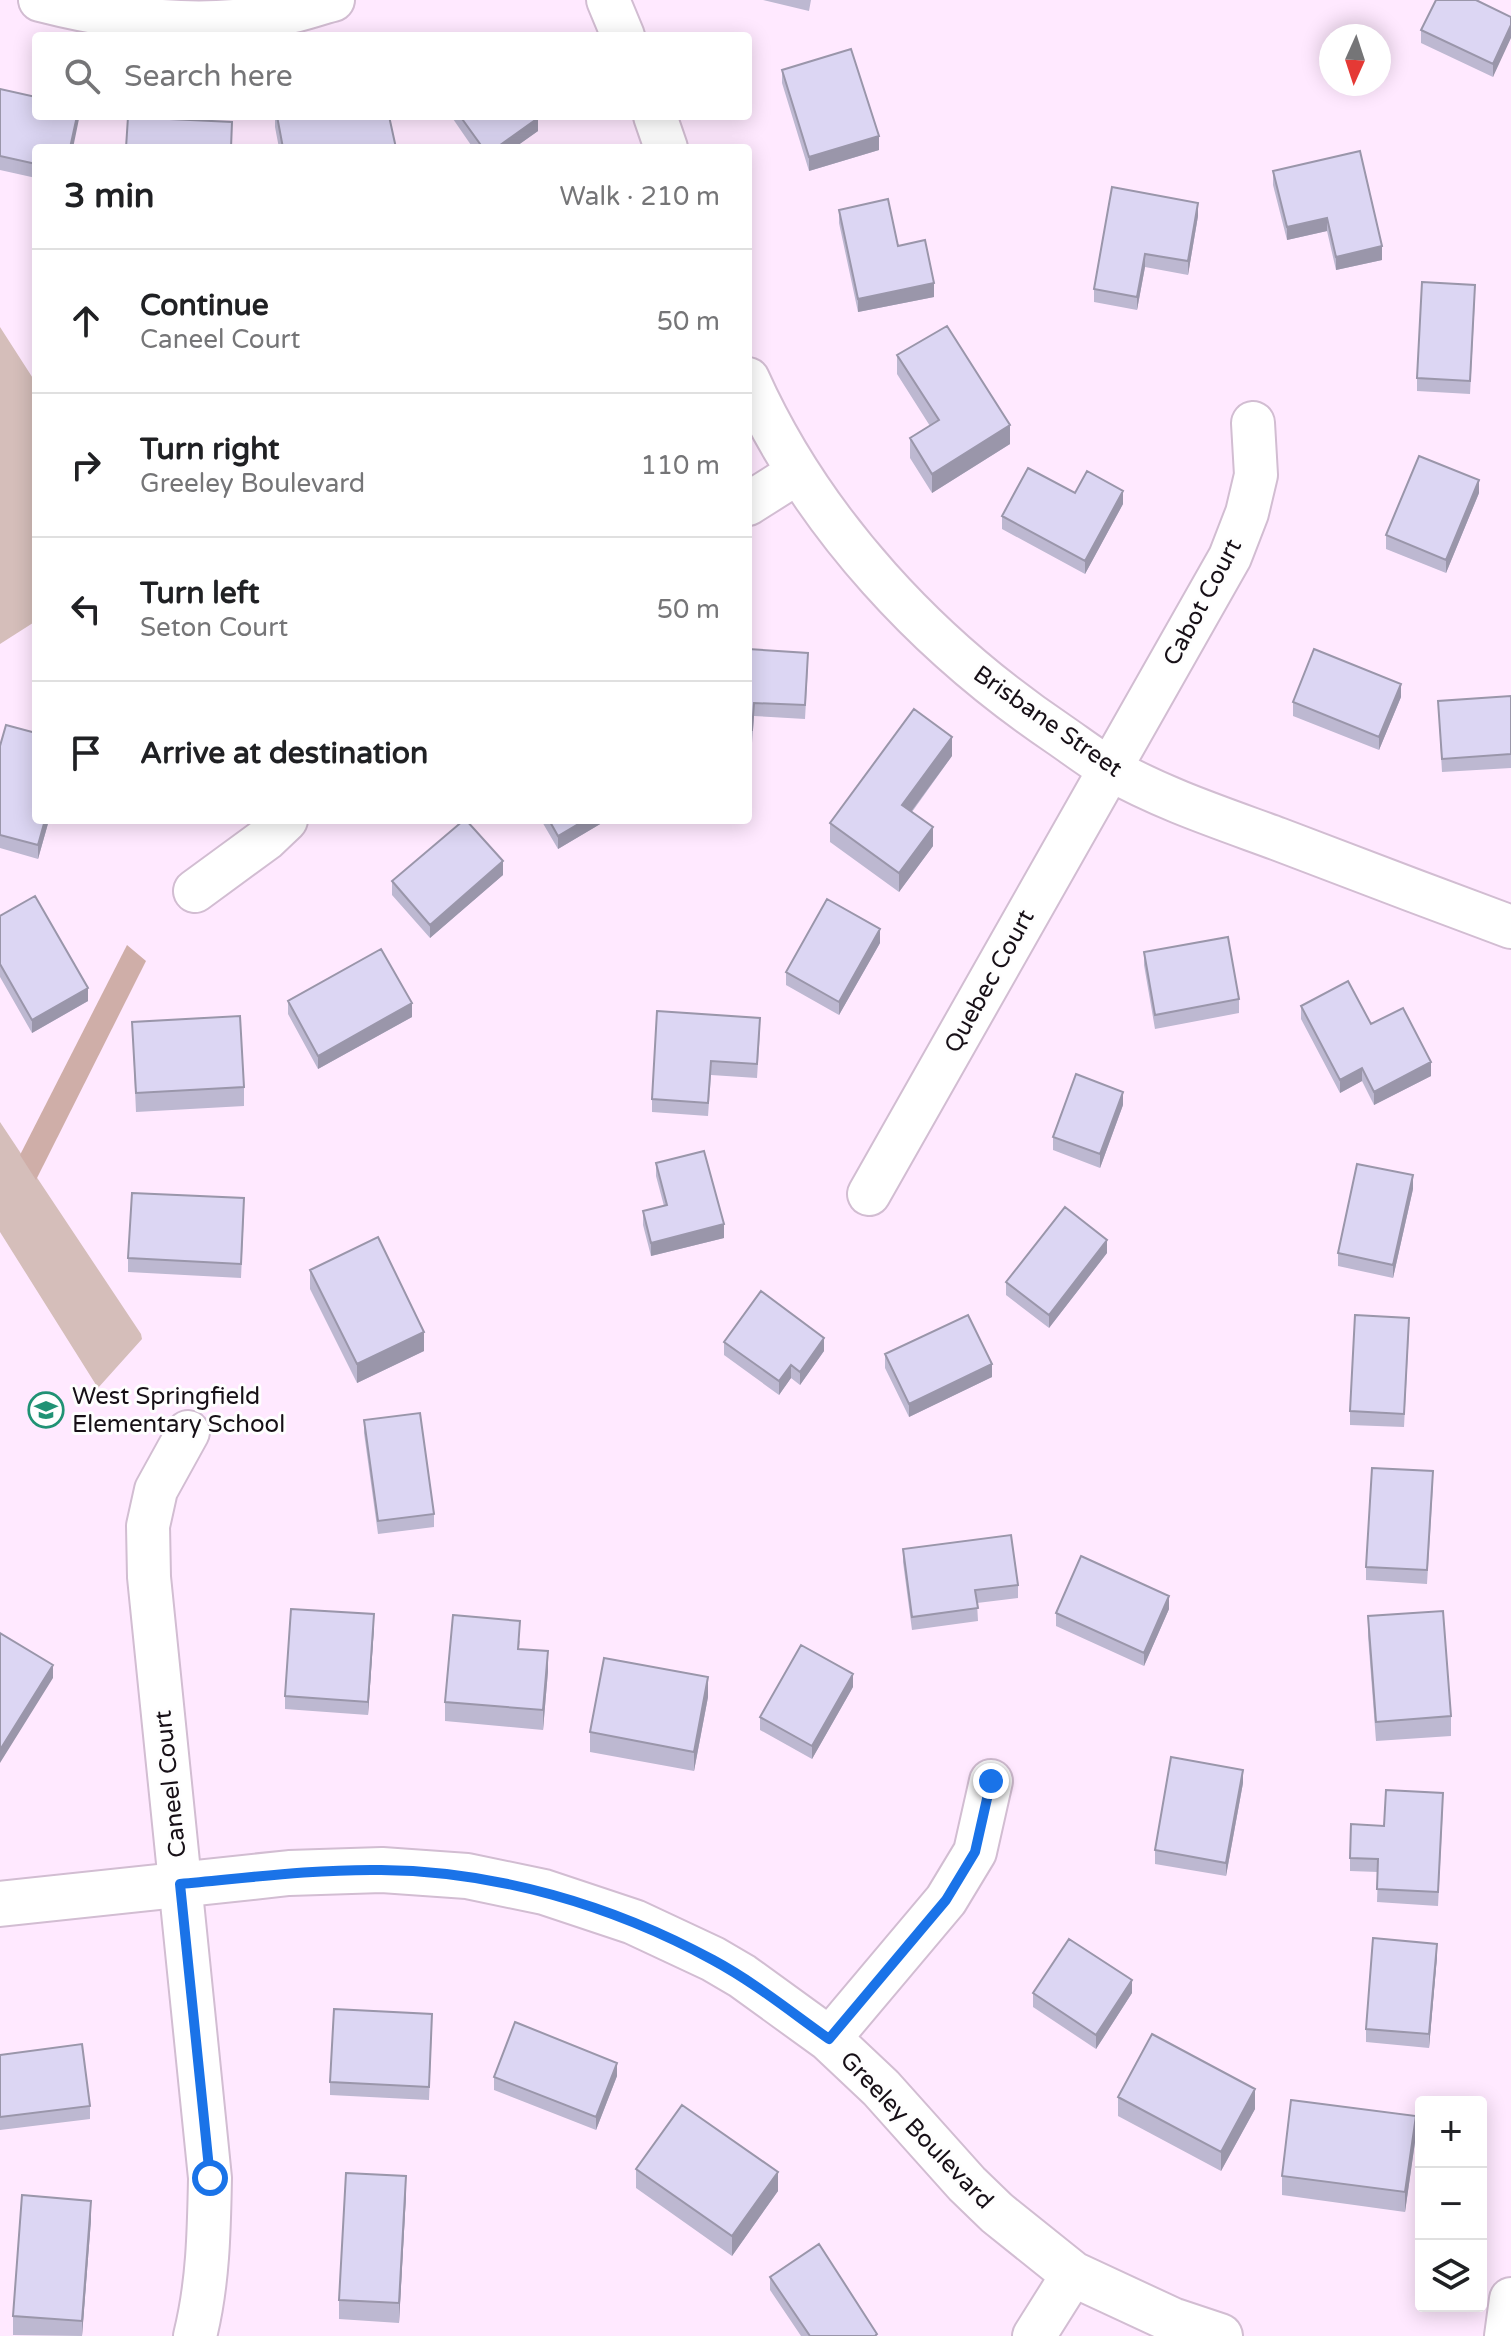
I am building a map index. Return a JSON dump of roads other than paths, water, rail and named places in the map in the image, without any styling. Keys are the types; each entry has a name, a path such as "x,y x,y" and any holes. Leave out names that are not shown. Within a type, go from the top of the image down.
{"street":[{"path":"40,0 105,15 169,21 226,21 283,14 333,0"},
{"path":"608,0 621,32"},
{"path":"656,120 665,144"},
{"name":"Brisbane Street","path":"752,388 767,422 797,473 827,514 902,603 942,644 1031,716 1110,769 1185,804 1511,927"},
{"name":"Cabot Court","path":"1110,769 1230,557 1247,513 1256,475 1253,423"},
{"path":"752,501 797,473"},
{"name":"Quebec Court","path":"869,1194 1110,769"},
{"path":"195,891 282,824"},
{"name":"Caneel Court","path":"188,1432 156,1490 148,1526 149,1577 210,2178 209,2250 195,2336"},
{"path":"829,2039 946,1900 975,1852 991,1781"},
{"name":"Greeley Boulevard","path":"0,1904 289,1873 382,1870 467,1876 544,1892 634,1922 742,1976 829,2039 881,2088 997,2213 1073,2274 1172,2320 1220,2336"},
{"path":"1034,2336 1073,2274"},
{"path":"1506,2336 1511,2299"}],"place":[{"name":"West Springfield Elementary School","path":"46,1410"}]}
